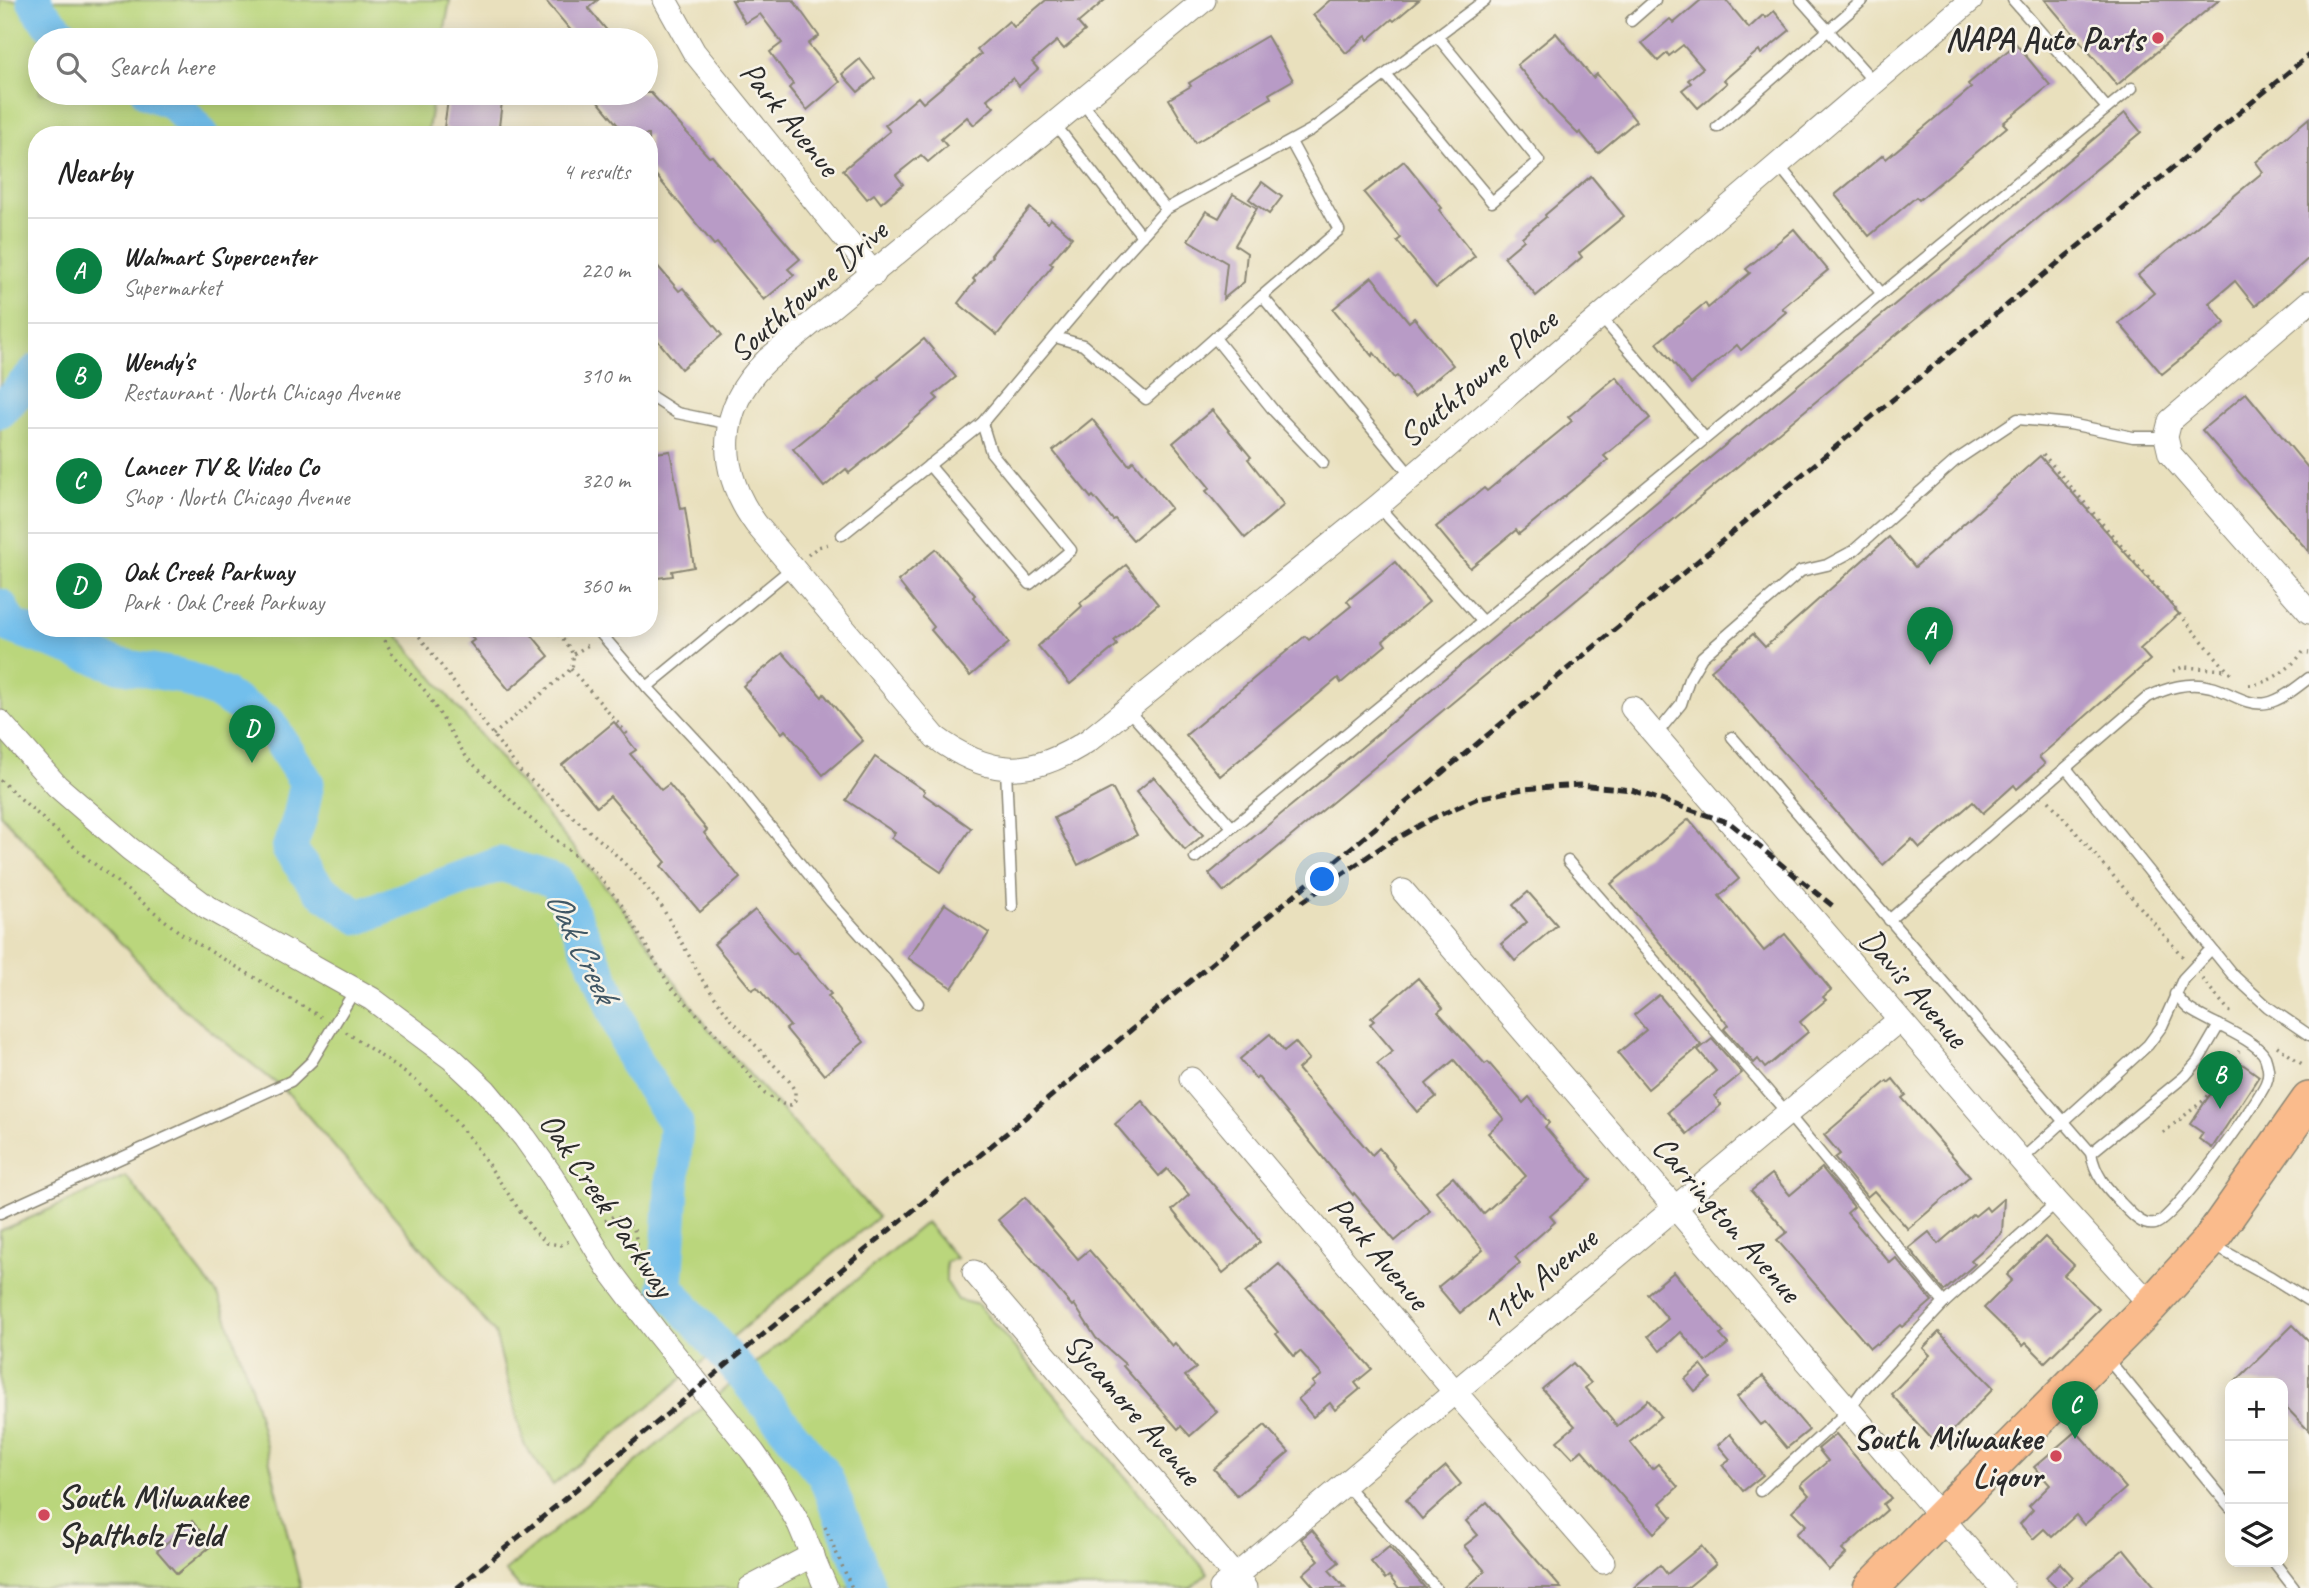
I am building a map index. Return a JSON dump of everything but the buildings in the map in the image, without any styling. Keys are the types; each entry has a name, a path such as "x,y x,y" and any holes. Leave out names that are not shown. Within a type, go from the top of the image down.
{"main road":[{"path":"1871,1588 2151,1305 2208,1243 2309,1100"}],"street":[{"name":"Park Avenue","path":"665,0 694,51 874,274"},
{"name":"Southtowne Drive","path":"1006,769 985,765 958,754 935,737 741,503 730,475 727,452 730,424 739,396 752,375 1204,0"},
{"name":"Southtowne Place","path":"1006,769 1034,766 1064,757 1127,709 1378,506 1971,0"},
{"path":"2309,303 2170,421 2166,437 2170,454 2309,612"},
{"name":"Davis Avenue","path":"1632,708 2057,1202 2151,1305"},
{"name":"Oak Creek Parkway","path":"0,722 57,786 130,849 207,908 372,999 452,1058 485,1090 552,1176 608,1268 779,1489 813,1555 825,1588"},
{"name":"Carrington Avenue","path":"1404,891 2002,1588"},
{"name":"11th Avenue","path":"1234,1584 1345,1484 1899,1020"},
{"name":"Park Avenue","path":"1191,1079 1455,1392 1603,1562"},
{"name":"Sycamore Avenue","path":"974,1272 1234,1584"},
{"path":"750,1588 813,1555"}],"lane":[{"path":"842,535 982,423 1011,385 1166,209 1311,131 1486,0"},
{"path":"1631,21 1655,0"},
{"path":"1801,0 1874,82"},
{"path":"1717,127 1863,0"},
{"path":"2013,0 2107,108"},
{"path":"1386,75 1492,202 1539,162 1437,36"},
{"path":"1195,858 2132,88"},
{"path":"1081,101 1166,209"},
{"path":"1054,123 1142,236"},
{"path":"1055,337 1083,345 1146,399 1339,230 1290,142"},
{"path":"1778,164 1881,293"},
{"path":"1262,296 1412,477"},
{"path":"1601,316 1705,438"},
{"path":"1215,338 1274,411 1322,463"},
{"path":"658,401 677,413 730,424"},
{"path":"1655,736 1681,704 1689,679 1702,657 1801,571 1827,565 1853,551 1955,461 2018,419 2070,424 2133,437 2166,437"},
{"path":"929,465 1030,584 1071,550 991,452 982,423"},
{"path":"1378,506 1482,621"},
{"path":"647,687 793,566"},
{"path":"603,637 727,773 831,902 895,973 918,1003"},
{"path":"1889,920 2148,697 2169,687 2210,687 2255,703 2269,703 2309,678"},
{"path":"1127,709 1231,827"},
{"path":"1732,737 2063,1124 2091,1153 2094,1169 2102,1182 2132,1215 2146,1224 2155,1224 2164,1219 2180,1203 2246,1115 2266,1082 2269,1069 2263,1053 2230,1030 2188,1008 2175,994"},
{"path":"2066,768 2249,991 2267,1007 2309,1035"},
{"path":"1006,769 1012,906"},
{"path":"1569,862 1787,1113 1944,1303"},
{"path":"2021,1160 2148,1045 2162,1026 2175,994 2192,967 2211,948"},
{"path":"0,1213 291,1081 312,1061 355,990"},
{"path":"2091,1153 2185,1076 2198,1061 2219,1025"},
{"path":"1760,1491 1849,1410 1863,1390 1944,1303 2057,1202"},
{"path":"2208,1243 2271,1276 2309,1301"},
{"path":"2102,1353 2228,1504"},
{"path":"1345,1484 1436,1588"},
{"path":"2278,1567 2294,1588"}],"path":[{"path":"2043,454 2231,676 2251,686 2284,671 2303,652 2309,653"},
{"path":"793,566 818,547 828,545 842,535"},
{"path":"383,637 392,653 426,692 467,758 526,815 596,873 621,904 670,986 715,1033 765,1094 790,1105 795,1100 795,1091 789,1081 723,1009 703,981 662,907 639,878 609,848 520,771 420,637"},
{"path":"493,735 572,669 574,654 560,637"},
{"path":"574,654 593,637"},
{"path":"572,669 629,736"},
{"path":"0,780 64,838 183,935 335,1026 414,1079 438,1101 472,1141 533,1230 547,1243 561,1245 574,1238"},
{"path":"2040,790 2232,1014"},
{"path":"2163,1133 2204,1100 2254,1030 2302,1064"}],"green space":[{"path":"0,0 450,0 445,28 28,28 28,105 432,105 428,126 28,126 28,637 399,637 619,903 708,1028 878,1217 553,1485 524,1444 495,1333 288,1093 179,1005 0,814"},
{"path":"126,1176 219,1297 251,1386 301,1588 0,1588 0,1231"},
{"path":"926,1222 956,1258 946,1262 946,1281 958,1300 978,1305 1208,1573 1191,1588 520,1588 505,1571"}],"waterway":[{"name":"Oak Creek","path":"34,0 41,13 55,28"},
{"name":"Oak Creek","path":"176,105 194,126"},
{"name":"Oak Creek","path":"0,411 28,381"},
{"name":"Oak Creek","path":"0,606 11,626 28,632"},
{"name":"Oak Creek","path":"41,637 117,665 181,676 222,694 269,723 307,783 300,817 289,849 319,889 359,917 500,864 557,881 599,972 635,1062 676,1123 666,1287 743,1375 825,1476 869,1588"}],"railway":[{"path":"457,1588 2309,55"},
{"path":"1302,902 1383,846 1431,819 1478,798 1523,789 1580,785 1631,790 1730,823 1834,907"}],"place":[{"name":"NAPA Auto Parts","path":"2158,38"},
{"name":"Walmart Supercenter","path":"1930,665"},
{"name":"Oak Creek Parkway","path":"252,763"},
{"name":"Wendy's","path":"2220,1109"},
{"name":"Lancer TV & Video Co","path":"2075,1439"},
{"name":"South Milwaukee Liqour","path":"2056,1456"},
{"name":"South Milwaukee Spaltholz Field","path":"44,1515"}]}
